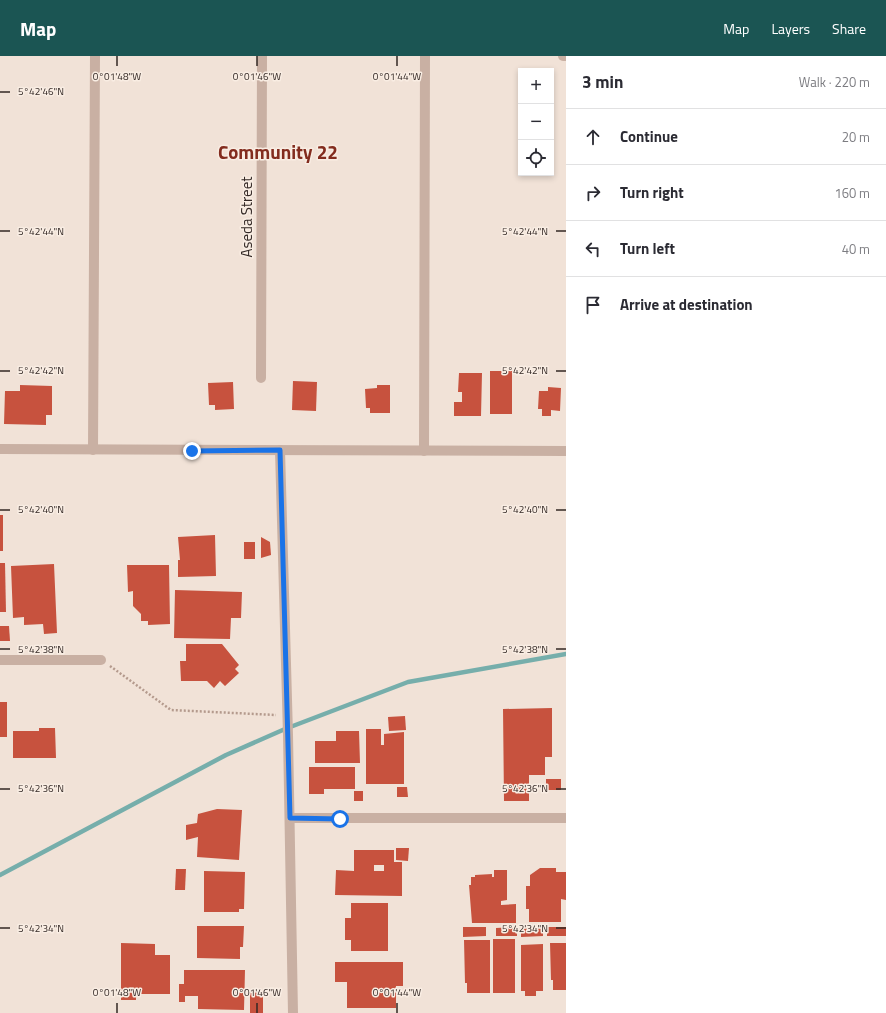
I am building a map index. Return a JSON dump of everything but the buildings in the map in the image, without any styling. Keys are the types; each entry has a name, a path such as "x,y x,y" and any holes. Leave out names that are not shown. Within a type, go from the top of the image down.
{"street":[{"path":"93,450 95,56"},
{"name":"Aseda Street","path":"261,378 262,56"},
{"path":"424,451 425,56"},
{"path":"0,449 566,451"},
{"path":"280,450 288,715 294,1013"},
{"path":"0,660 102,660"},
{"path":"290,818 566,818"}],"path":[{"path":"102,660 171,710 288,715"}],"waterway":[{"path":"0,875 226,755 285,729 408,682 566,654"}],"district":[{"name":"Community 22","path":"278,152"}],"route":[{"path":"192,451 280,450 290,818 340,819"}]}
